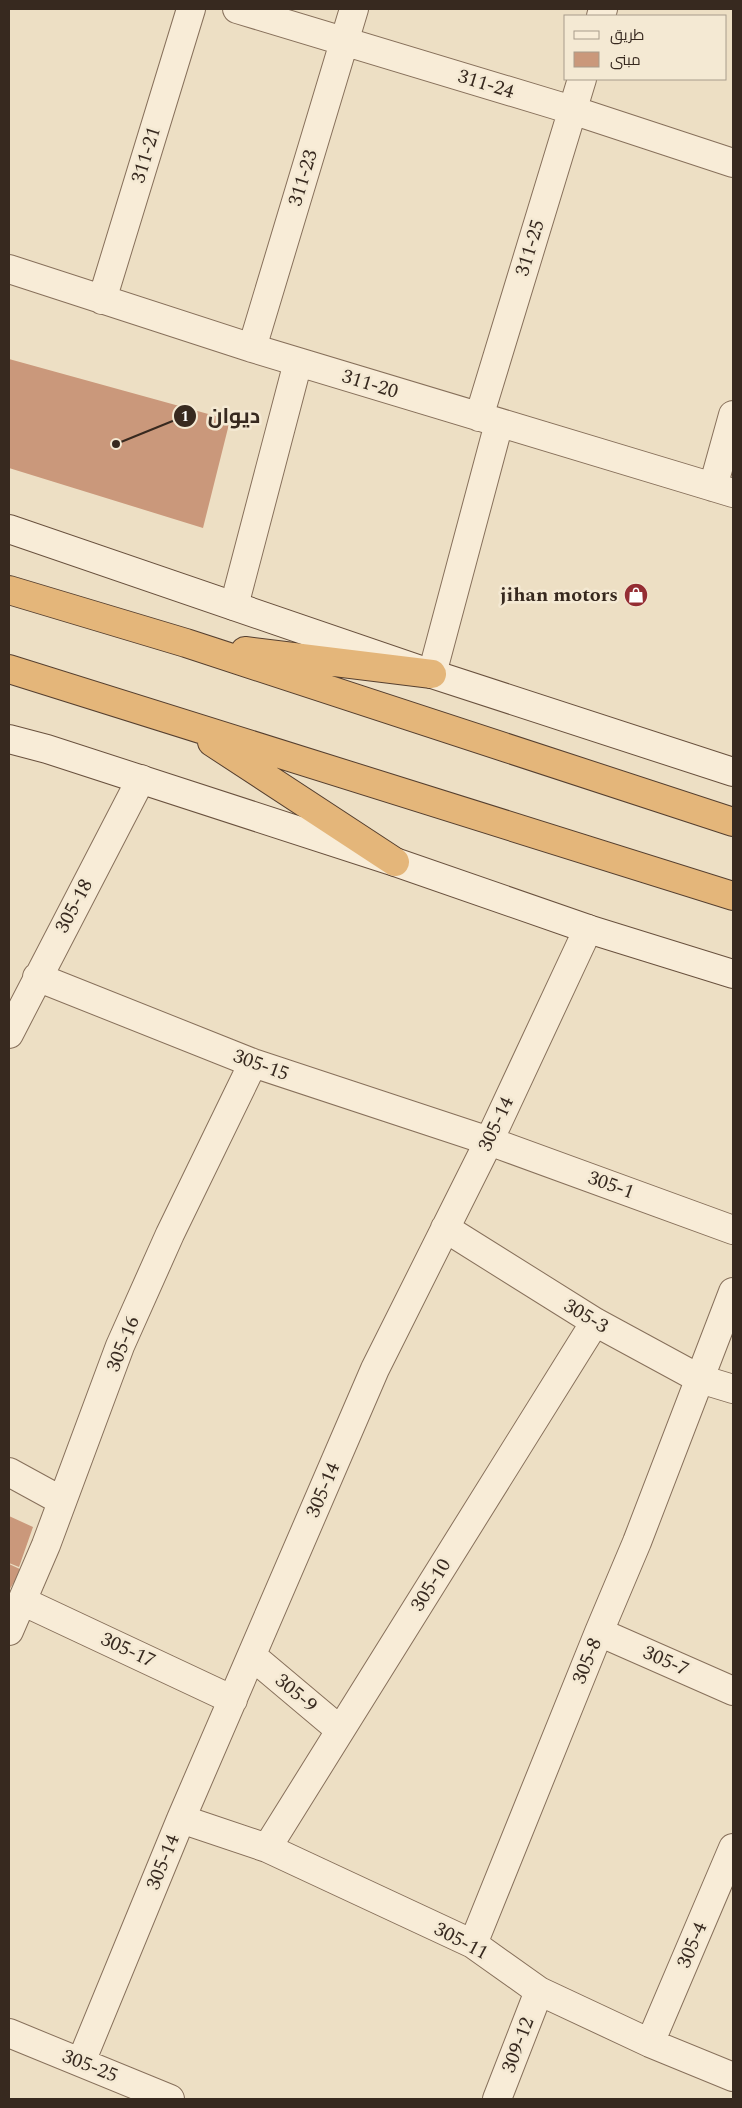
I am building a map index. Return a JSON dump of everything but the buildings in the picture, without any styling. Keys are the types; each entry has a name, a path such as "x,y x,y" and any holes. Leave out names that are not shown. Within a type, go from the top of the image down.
{"highway":[{"path":"9,590 186,643 733,822"},
{"path":"186,643 432,674"},
{"path":"9,669 733,896"},
{"path":"183,724 395,862"}],"street":[{"name":"311-21","path":"102,300 191,9"},
{"name":"311-24","path":"237,9 572,110 733,163"},
{"name":"311-23","path":"252,348 354,9"},
{"name":"311-25","path":"432,674 489,420 582,80"},
{"name":"311-20","path":"9,269 252,348 723,490"},
{"path":"234,606 298,362"},
{"path":"723,490 733,415"},
{"path":"9,529 432,674 733,772"},
{"path":"9,739 47,749 395,862 588,929 733,974"},
{"name":"305-18","path":"9,1034 141,780"},
{"name":"305-14","path":"82,2062 181,1819 234,1700 375,1369 489,1141 588,929"},
{"name":"305-15","path":"37,977 252,1063 489,1141"},
{"name":"305-16","path":"9,1631 62,1501 120,1346 170,1234 252,1063"},
{"name":"305-1","path":"489,1141 733,1230"},
{"name":"305-3","path":"445,1228 595,1322 700,1379 733,1389"},
{"name":"305-8","path":"473,1944 637,1542 733,1292"},
{"name":"305-10","path":"267,1848 595,1322"},
{"path":"9,1472 62,1501"},
{"name":"305-17","path":"22,1601 234,1700"},
{"name":"305-7","path":"599,1632 733,1691"},
{"name":"305-9","path":"252,1656 340,1730"},
{"name":"305-11","path":"181,1819 267,1848 473,1944 539,1991 650,2043 733,2077"},
{"name":"305-4","path":"650,2043 733,1848"},
{"name":"309-12","path":"497,2099 539,1991"},
{"name":"305-25","path":"9,2033 170,2099"}],"place":[{"name":"دیوان","path":"116,444"},
{"name":"jihan motors","path":"636,595"}]}
